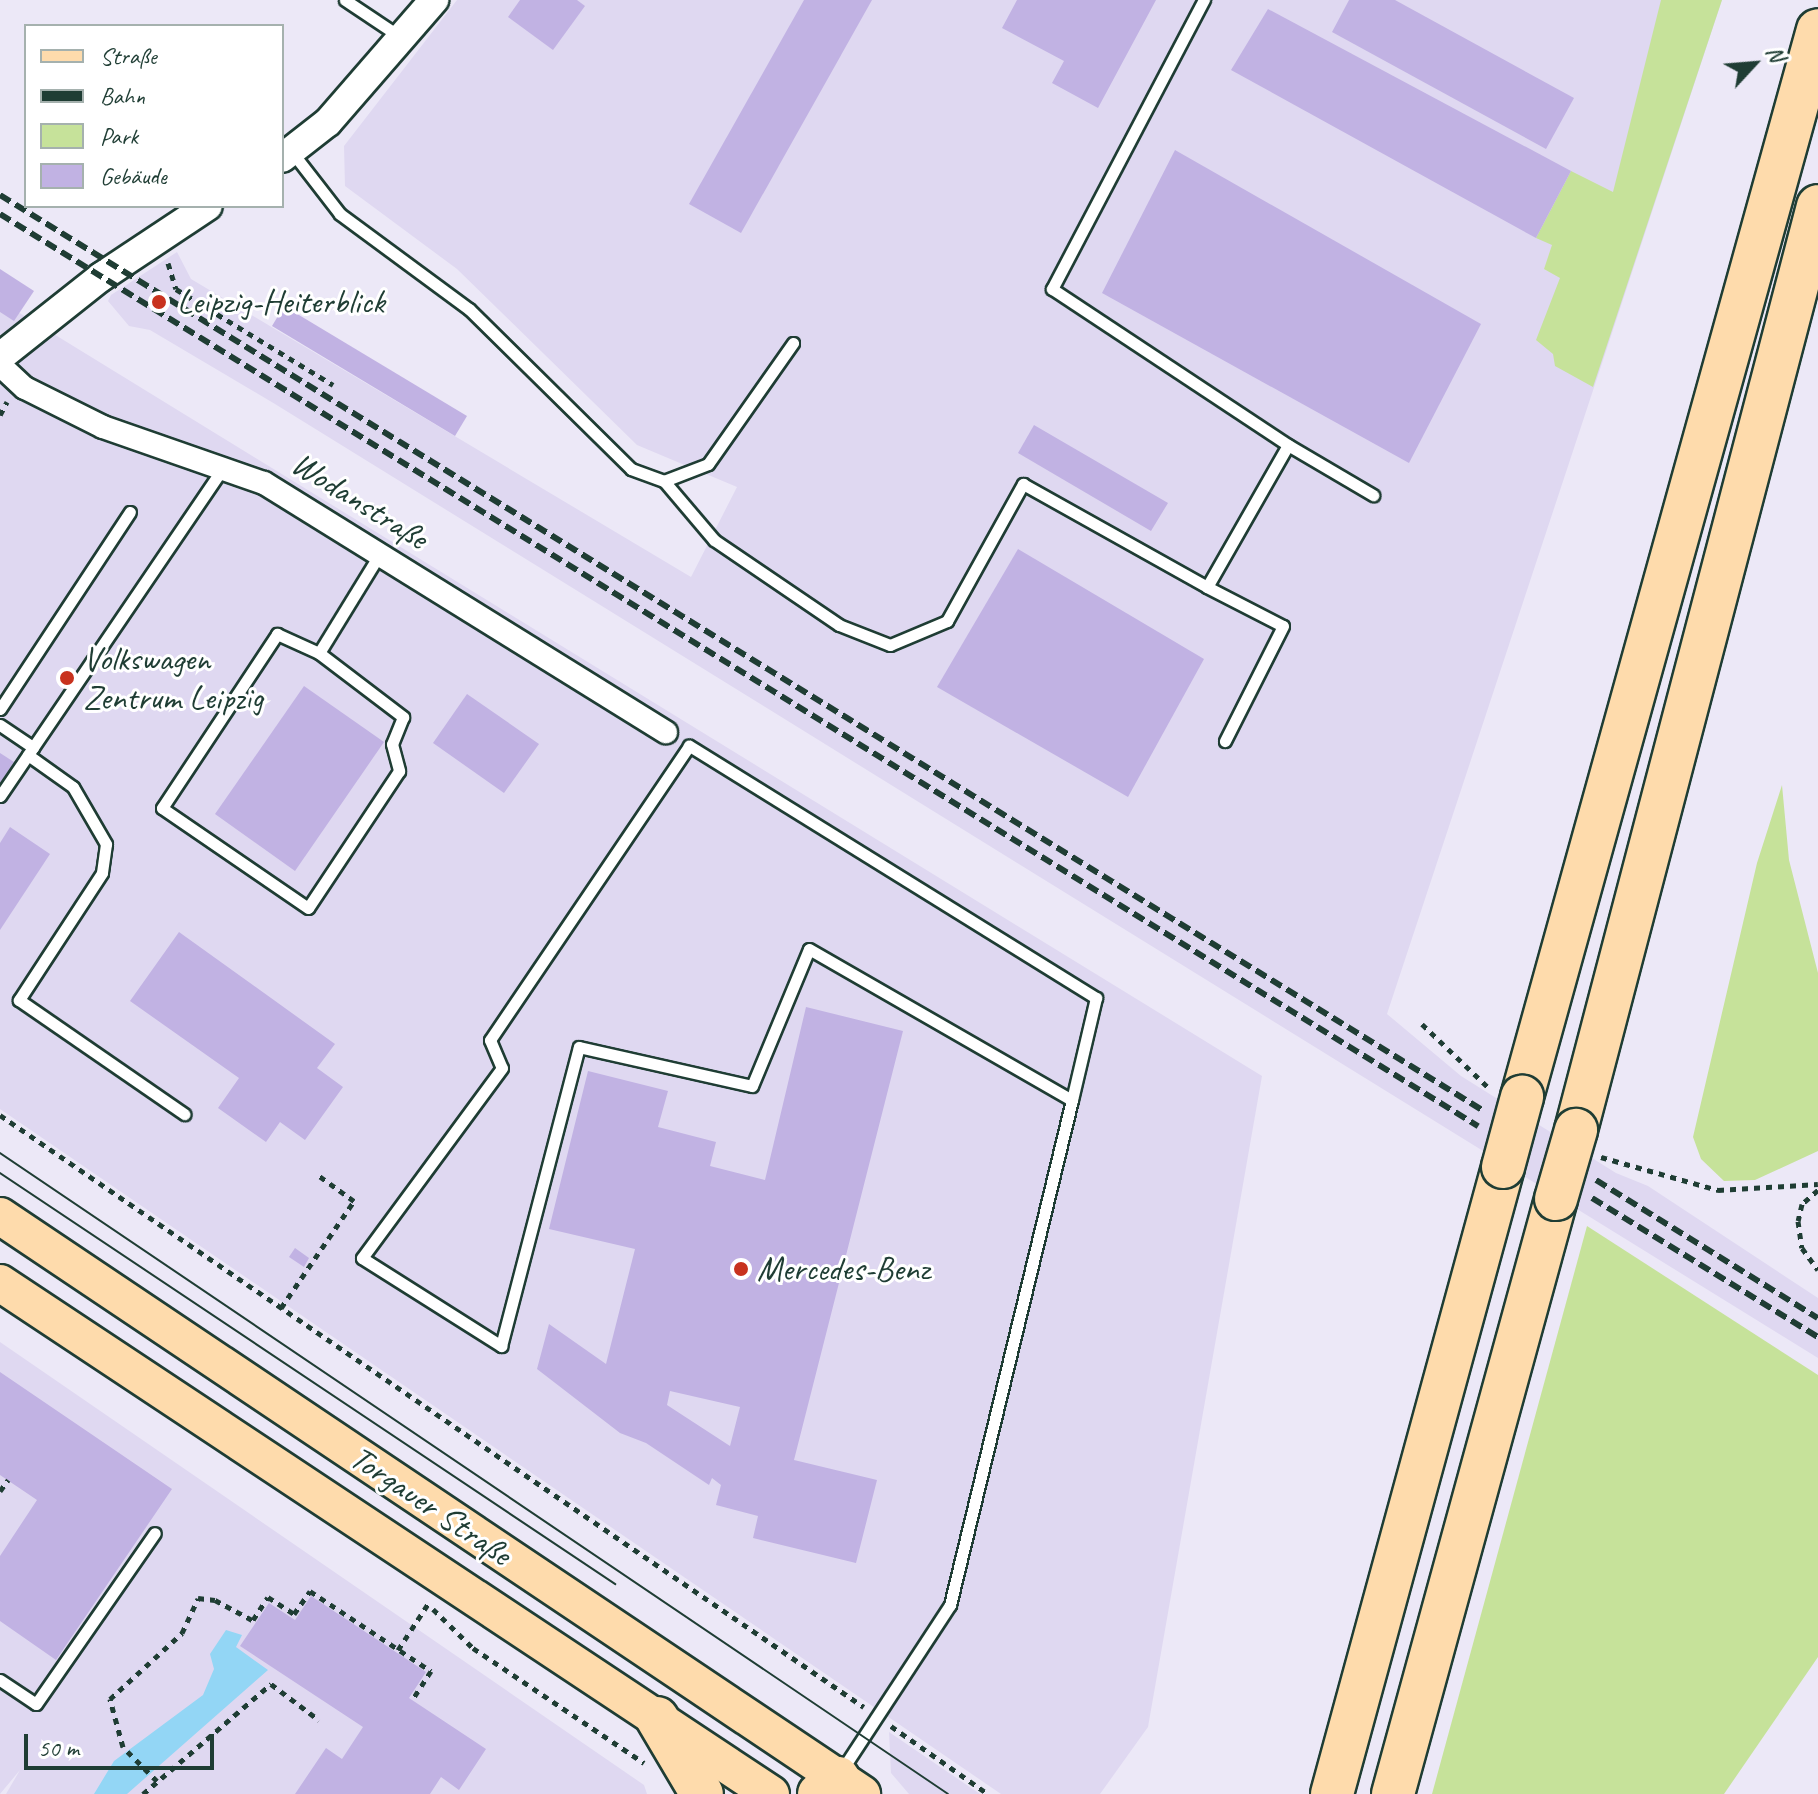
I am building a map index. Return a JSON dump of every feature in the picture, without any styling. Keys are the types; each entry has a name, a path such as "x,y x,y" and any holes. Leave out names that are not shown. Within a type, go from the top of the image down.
{"highway":[{"path":"1332,1794 1503,1167 1506,1093 1818,30"},
{"path":"1393,1794 1556,1199 1588,1144 1818,206"},
{"path":"657,1718 702,1794"}],"main road":[{"name":"Torgauer Straße","path":"0,1216 838,1790"},
{"name":"Torgauer Straße","path":"0,1283 771,1794"}],"street":[{"path":"287,155 328,122 434,0"},
{"path":"0,357 101,277 205,208"},
{"name":"Wodanstraße","path":"0,365 25,388 103,427 264,483 666,732"}],"lane":[{"path":"345,0 402,38"},
{"path":"1204,0 1052,289 1288,445 1373,495"},
{"path":"287,155 340,214 469,309 631,469 664,481 714,540 839,625 890,645 947,621 1023,484 1283,626 1225,741"},
{"path":"664,481 708,464 793,343"},
{"path":"1207,587 1288,445"},
{"path":"0,796 224,467"},
{"path":"0,709 130,512"},
{"path":"319,653 379,555"},
{"path":"277,634 319,653 403,717 392,744 399,771 308,908 162,808 277,634"},
{"path":"0,725 73,787 106,844 102,873 19,1000 184,1114"},
{"path":"838,1790 876,1715 950,1605 1072,1100 1096,998 689,746 490,1040 502,1068 362,1258 501,1346 579,1047 752,1086 809,949 1072,1100"},
{"path":"0,1680 36,1704 155,1533"}],"path":[{"path":"176,289 333,385"},
{"path":"1422,1024 1506,1093"},
{"path":"0,1115 988,1794"},
{"path":"1588,1144 1718,1190 1818,1187"},
{"path":"281,1308 354,1201 318,1175"},
{"path":"1818,1187 1802,1204 1798,1221 1802,1248 1818,1270"},
{"path":"0,1491 8,1480"},
{"path":"157,1781 123,1747 110,1699 182,1633 198,1598 254,1621 268,1597 294,1614 310,1591 431,1671 414,1697"},
{"path":"397,1651 428,1604"},
{"path":"143,1794 271,1684 319,1720"}],"shaded area":[{"path":"457,0 1722,0 1387,1014 1461,1076 1616,1173 1648,1186 1818,1298 1818,1358 275,404 150,330 129,326 108,301 111,295 177,252 191,279 691,577 737,487 637,445 457,269 345,186 344,146"},
{"path":"0,301 1262,1076 1148,1727 1100,1794 1001,1794 0,1109"},
{"path":"0,1342 644,1785 647,1794 6,1794 20,1770 0,1794"},
{"path":"889,1732 980,1794 909,1794 891,1773"}],"green space":[{"path":"1661,0 1722,0 1593,387 1555,366 1553,354 1536,340 1560,278 1544,269 1552,245 1536,238 1571,171 1613,192"},
{"path":"1782,785 1789,860 1818,973 1818,1151 1755,1180 1724,1181 1701,1159 1693,1137 1757,863"},
{"path":"1587,1226 1818,1375 1818,1657 1724,1794 1432,1794"}],"water":[{"path":"226,1630 242,1635 236,1647 268,1670 127,1794 94,1794 114,1761 203,1695 214,1669 210,1654"}],"building":[{"path":"520,0 577,0 585,6 553,50 508,17"},
{"path":"804,0 872,0 741,233 689,204"},
{"path":"1017,0 1156,0 1098,108 1052,83 1064,61 1002,28"},
{"path":"1349,0 1395,0 1574,98 1546,149 1332,32"},
{"path":"1268,9 1571,171 1536,238 1231,70"},
{"path":"1175,150 1481,324 1409,463 1102,293"},
{"path":"0,269 34,291 14,321 0,312"},
{"path":"284,306 467,416 455,436 272,326"},
{"path":"1034,425 1168,503 1151,531 1018,453"},
{"path":"1018,549 1204,659 1128,797 937,687"},
{"path":"304,686 384,742 295,871 215,814"},
{"path":"467,694 539,744 504,793 433,743"},
{"path":"0,753 14,762 0,783"},
{"path":"10,827 50,854 0,930 0,843"},
{"path":"179,932 335,1044 317,1068 343,1087 305,1140 280,1122 266,1142 218,1108 239,1078 130,1001"},
{"path":"806,1007 903,1031 794,1460 877,1480 856,1563 753,1538 758,1516 716,1505 721,1485 712,1478 709,1485 646,1443 620,1433 537,1369 549,1324 606,1364 635,1249 549,1229 588,1071 668,1091 658,1127 716,1142 710,1166 765,1180","holes":["670,1391 740,1407 730,1446 667,1405"]},
{"path":"295,1248 309,1258 304,1267 289,1257"},
{"path":"0,1372 172,1489 56,1660 0,1621 0,1556 37,1500 0,1475"},
{"path":"311,1596 426,1672 409,1698 486,1749 459,1790 441,1777 430,1794 295,1794 326,1748 342,1759 363,1727 240,1646 269,1603 295,1620"}],"tram line":[{"path":"0,1153 948,1794"},
{"path":"0,1173 615,1584"}],"railway":[{"path":"0,195 1482,1110"},
{"path":"0,214 1478,1126"},
{"path":"1596,1180 1818,1318"},
{"path":"1592,1198 1818,1337"}],"place":[{"name":"Leipzig-Heiterblick","path":"159,302"},
{"name":"Volkswagen Zentrum Leipzig","path":"67,678"},
{"name":"Mercedes-Benz","path":"741,1269"}]}
